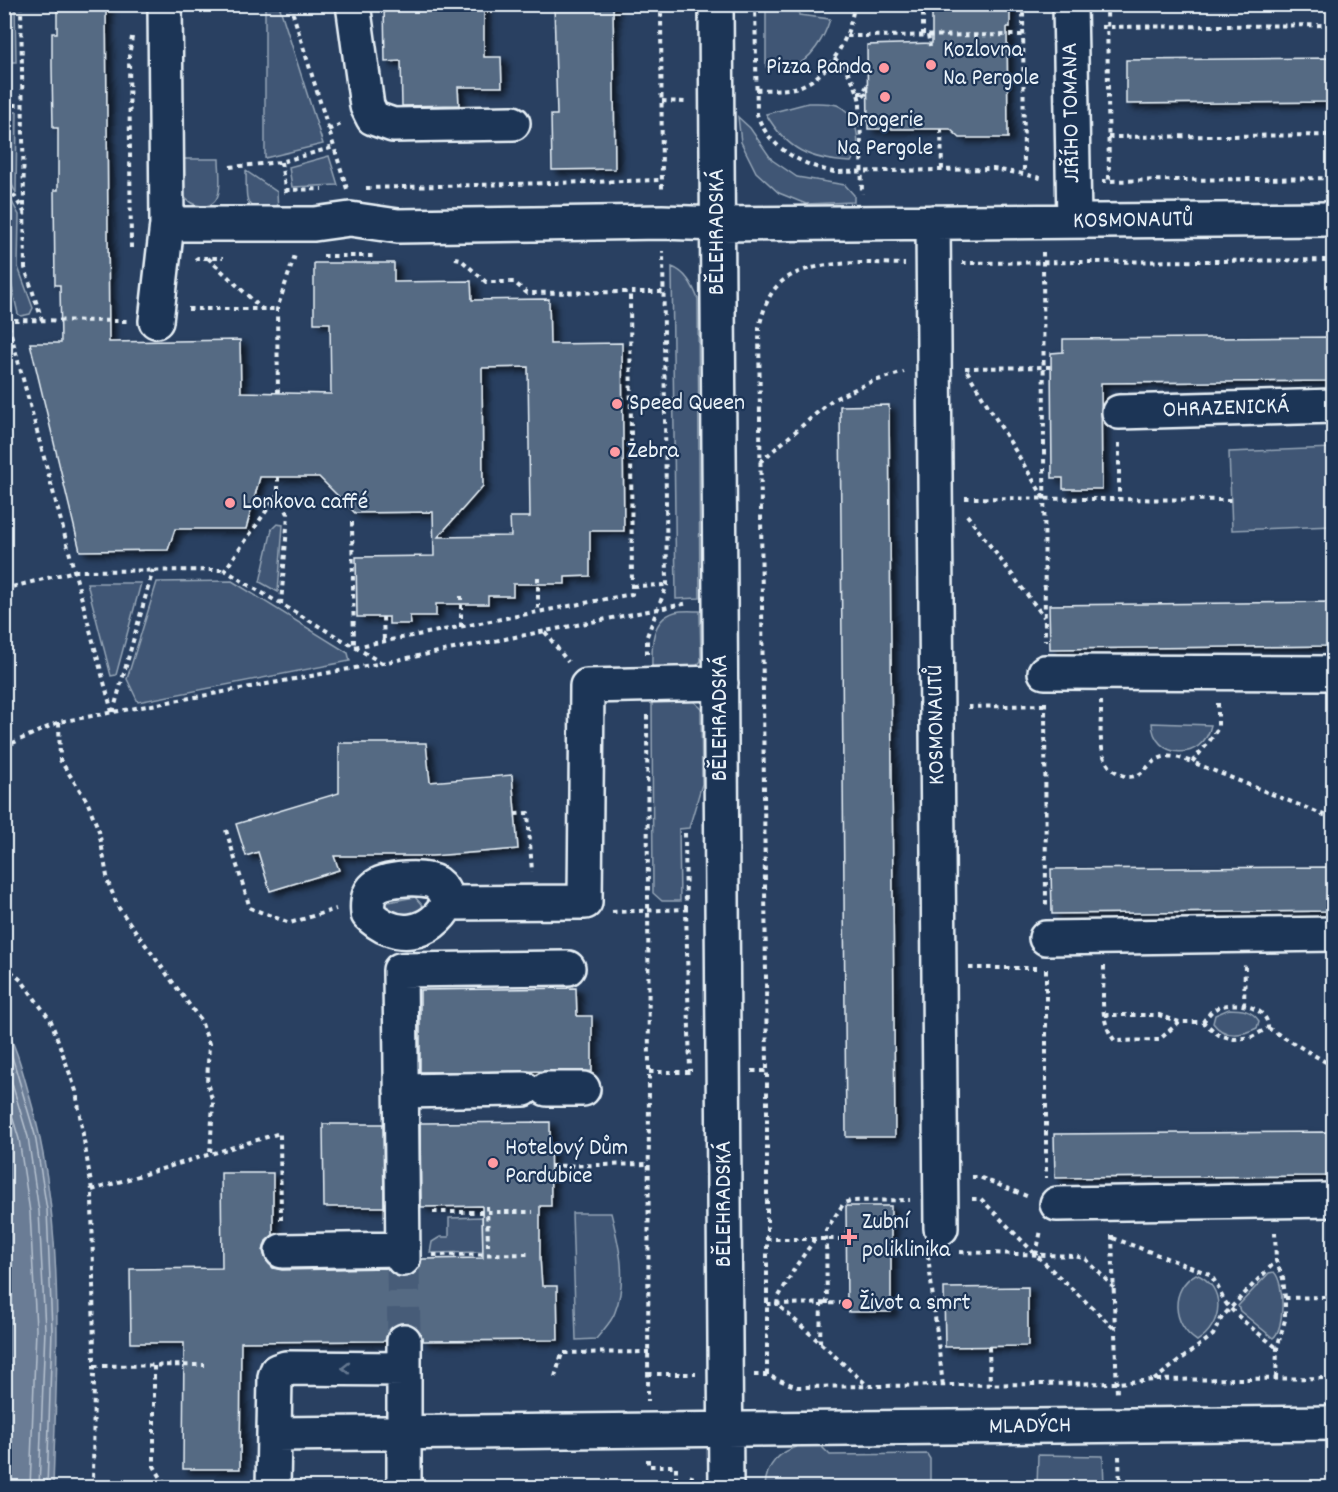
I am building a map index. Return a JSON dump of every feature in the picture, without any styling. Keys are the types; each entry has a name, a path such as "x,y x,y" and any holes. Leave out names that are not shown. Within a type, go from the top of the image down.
{"street":[{"path":"156,315 167,224 165,4"},
{"path":"353,4 367,106 373,118 393,125 513,123"},
{"name":"BĚLEHRADSKÁ","path":"716,4 726,1488"},
{"name":"JIŘÍHO TOMANA","path":"1070,16 1074,221"},
{"name":"KOSMONAUTŮ","path":"167,224 314,224 350,219 398,226 662,222 718,224 1334,219"},
{"name":"KOSMONAUTŮ","path":"933,222 933,280 949,369 937,708 941,1202"},
{"name":"OHRAZENICKÁ","path":"1119,412 1334,406"},
{"path":"1045,672 1334,673"},
{"path":"448,903 585,902 587,686 721,683"},
{"path":"1046,953 1104,937 1334,934"},
{"path":"282,1251 403,1254 400,970 568,968"},
{"path":"401,1091 583,1089"},
{"path":"1047,1202 1111,1204 1334,1200"},
{"path":"273,1488 275,1377 279,1370 404,1355 404,1488"},
{"name":"MLADÝCH","path":"727,1431 1334,1423"},
{"path":"275,1434 727,1431"}],"path":[{"path":"21,4 25,268 42,320"},
{"path":"290,4 345,189 662,180"},
{"path":"648,1432 647,636 667,585 661,4"},
{"path":"755,4 757,114 760,125 795,159 814,168 834,172 993,169 1044,180 1073,182"},
{"path":"756,90 799,86 821,72 834,58 847,36 854,4"},
{"path":"923,4 926,35 930,46"},
{"path":"1023,4 1024,174"},
{"path":"1107,4 1109,181"},
{"path":"1070,16 1107,27 1334,25"},
{"path":"847,36 1023,35"},
{"path":"131,252 129,57 132,36"},
{"path":"834,58 850,75 861,93 868,97"},
{"path":"862,171 861,93 868,84"},
{"path":"4,105 23,105"},
{"path":"941,129 942,170"},
{"path":"1108,137 1334,135"},
{"path":"230,167 281,162 334,147"},
{"path":"1117,181 1334,178"},
{"path":"4,179 24,212"},
{"path":"285,190 325,189"},
{"path":"278,393 277,309 295,257 290,224"},
{"path":"448,255 460,259 486,282 514,282 527,293 663,292"},
{"path":"316,256 380,256"},
{"path":"284,257 305,257"},
{"path":"188,264 198,258 230,258"},
{"path":"208,258 262,309"},
{"path":"1334,260 960,263 950,279 915,281 905,264 814,266 794,273 777,285 765,306 759,327 767,1071 767,1375 797,1388 1334,1378"},
{"path":"354,647 632,594 630,292"},
{"path":"4,308 112,712"},
{"path":"6,320 277,309"},
{"path":"760,462 832,400 868,383 916,369 1052,367"},
{"path":"949,369 1044,499"},
{"path":"1119,412 1119,500"},
{"path":"278,477 278,494 288,514 281,604"},
{"path":"225,570 278,494"},
{"path":"945,498 1231,500"},
{"path":"945,498 1045,617"},
{"path":"352,522 354,647"},
{"path":"112,712 153,570"},
{"path":"5,588 75,571 225,570 382,663"},
{"path":"538,577 538,612"},
{"path":"633,586 667,585"},
{"path":"461,596 461,627"},
{"path":"4,747 60,722 656,611"},
{"path":"383,617 384,641"},
{"path":"544,632 587,686"},
{"path":"1192,762 1218,728 1217,672"},
{"path":"1101,673 1104,760 1116,773 1128,778 1140,774 1160,757 1173,755 1334,819"},
{"path":"937,708 1045,705"},
{"path":"60,722 60,760 87,801 99,831 108,882 118,907 201,1021 209,1044 207,1083 213,1102 210,1154"},
{"path":"515,814 528,813 533,878"},
{"path":"226,830 249,908 290,923 340,908"},
{"path":"685,833 690,1072"},
{"path":"603,912 686,909"},
{"path":"1244,1006 1245,935"},
{"path":"1104,937 1104,1015 1108,1032 1115,1041 1159,1040 1179,1022"},
{"path":"939,969 1046,953"},
{"path":"4,965 22,981 51,1021 76,1091 92,1190 93,1488"},
{"path":"1203,1022 1216,1008 1235,1005 1244,1006 1263,1014 1268,1020 1268,1028"},
{"path":"1104,1015 1159,1015 1179,1022 1203,1022 1218,1035 1234,1039 1252,1037 1268,1028"},
{"path":"1268,1028 1334,1067"},
{"path":"92,1190 280,1133 282,1251"},
{"path":"551,1166 649,1164"},
{"path":"941,1202 979,1177 1047,1202"},
{"path":"820,1343 824,1304 826,1230 844,1203 850,1201 941,1202 981,1199 1036,1255 1116,1330"},
{"path":"1275,1201 1276,1261 1283,1278 1285,1298 1285,1320 1277,1348 1276,1379"},
{"path":"941,1202 946,1242 953,1251 1076,1256 1086,1259 1115,1288"},
{"path":"1111,1204 1120,1488"},
{"path":"487,1206 488,1246"},
{"path":"402,1212 533,1212"},
{"path":"1113,1238 1209,1274 1230,1308 1277,1348"},
{"path":"766,1239 847,1239"},
{"path":"777,1304 796,1266 815,1239"},
{"path":"403,1254 531,1254"},
{"path":"1154,1380 1213,1335 1222,1317 1276,1261"},
{"path":"1285,1298 1326,1297"},
{"path":"767,1304 847,1303"},
{"path":"777,1304 869,1387"},
{"path":"989,1347 990,1385"},
{"path":"555,1377 562,1353 648,1352"},
{"path":"94,1366 205,1365"},
{"path":"154,1366 154,1466 166,1488"}],"shaded area":[{"path":"5,4 15,5 16,62 7,62 7,99 4,99"},
{"path":"265,5 279,5 323,144 265,158"},
{"path":"766,5 798,5 799,15 830,19 816,48 805,60 788,68 766,67"},
{"path":"808,103 837,105 849,115 854,122 858,139 851,162 823,159 801,151 782,136 766,114"},
{"path":"4,112 17,112 16,193 5,171"},
{"path":"738,117 750,128 772,160 797,177 845,185 854,195 854,202 806,204 779,193 756,172 741,142"},
{"path":"329,156 338,185 292,187 289,167"},
{"path":"181,159 219,159 220,188 218,196 210,205 193,204 182,194"},
{"path":"246,171 277,192 278,211 252,207 247,198"},
{"path":"5,189 19,215 18,267 33,308 30,314 21,316 18,314 5,256"},
{"path":"672,267 685,276 698,299 700,598 676,599"},
{"path":"1333,448 1333,526 1232,530 1229,452"},
{"path":"277,524 283,525 278,592 260,582 272,529"},
{"path":"232,581 348,653 350,661 138,702 127,679 157,582"},
{"path":"87,583 141,583 116,675 111,676"},
{"path":"700,611 701,661 694,669 652,671 654,636 660,622 675,612"},
{"path":"652,699 691,699 701,708 702,784 689,828 679,829 680,901 662,901 653,893"},
{"path":"1152,723 1211,725 1199,746 1189,751 1179,752 1161,744 1154,735"},
{"path":"415,897 428,912 410,922 377,904"},
{"path":"1229,1009 1253,1014 1259,1021 1257,1028 1234,1034 1217,1028 1213,1023 1215,1015"},
{"path":"572,1213 611,1213 619,1250 622,1275 619,1300 612,1319 596,1339 576,1340"},
{"path":"482,1217 483,1252 430,1253 432,1242 440,1237 449,1237 449,1218"},
{"path":"1274,1272 1280,1286 1282,1306 1280,1325 1273,1338 1240,1311 1238,1306 1269,1273"},
{"path":"1196,1274 1213,1288 1218,1306 1212,1326 1197,1341 1182,1326 1177,1307 1181,1289"},
{"path":"801,1445 820,1445 830,1455 927,1454 930,1459 930,1487 765,1487 768,1472 775,1460 786,1451"},
{"path":"1038,1455 1103,1456 1104,1487 1037,1487"}],"water":[{"path":"4,1026 16,1050 29,1094 41,1142 49,1191 54,1240 57,1339 53,1487 5,1487"}],"building":[{"path":"57,4 106,4 109,342 240,340 241,392 331,394 330,323 314,323 314,263 394,263 394,282 471,281 472,300 549,299 550,344 622,343 624,531 590,531 590,576 565,577 565,584 513,584 513,596 488,596 488,604 436,604 436,616 410,616 411,624 389,624 389,617 357,617 356,557 434,556 433,512 355,513 319,477 260,477 246,529 175,529 168,550 80,551 30,343 61,343 60,285 55,285 54,190 58,190 58,128 53,128 52,66 52,33 57,33","holes":["528,367 530,517 510,517 511,536 438,537 483,486 482,368"]},
{"path":"484,4 484,57 501,57 502,87 458,87 459,105 402,106 401,61 385,62 384,5"},
{"path":"554,4 613,4 615,169 552,170 551,115 557,115"},
{"path":"932,4 1010,4 1010,27 1007,27 1008,138 960,138 950,129 868,129 867,45 932,43"},
{"path":"1334,58 1334,102 1126,104 1126,60"},
{"path":"1334,337 1334,381 1101,383 1102,489 1063,489 1063,478 1052,478 1051,353 1063,352 1063,339"},
{"path":"889,405 895,1137 846,1137 840,406"},
{"path":"1334,602 1334,646 1050,649 1049,605"},
{"path":"339,743 426,743 430,782 512,775 518,849 432,856 334,856 339,870 270,891 258,852 246,856 236,824 339,793"},
{"path":"1334,867 1334,911 1052,914 1051,869"},
{"path":"576,988 577,1016 592,1016 592,1071 420,1072 420,990"},
{"path":"550,1122 551,1206 540,1206 540,1258 542,1286 557,1286 558,1340 423,1341 414,1325 403,1322 394,1325 388,1331 385,1341 241,1342 240,1469 183,1469 184,1343 131,1343 130,1269 222,1268 221,1173 273,1173 273,1235 266,1241 263,1251 266,1260 273,1268 282,1270 387,1268 394,1276 404,1278 419,1269 422,1259 483,1258 482,1206 421,1207 420,1123"},
{"path":"323,1124 383,1124 384,1207 324,1207"},
{"path":"1334,1132 1334,1176 1055,1178 1054,1134"},
{"path":"846,1206 891,1206 891,1312 849,1312"},
{"path":"1028,1287 1028,1346 945,1347 944,1288"}],"tunnel":[{"path":"403,1259 404,1341"}],"place":[{"name":"Kozlovna Na Pergole","path":"931,65"},
{"name":"Pizza Panda","path":"884,68"},
{"name":"Drogerie Na Pergole","path":"885,97"},
{"name":"Speed Queen","path":"617,404"},
{"name":"Zebra","path":"615,452"},
{"name":"Lonkova caffé","path":"230,503"},
{"name":"Hotelový Dům Pardubice","path":"493,1163"},
{"name":"Zubní poliklinika","path":"849,1237"},
{"name":"Život a smrt","path":"847,1304"}]}
